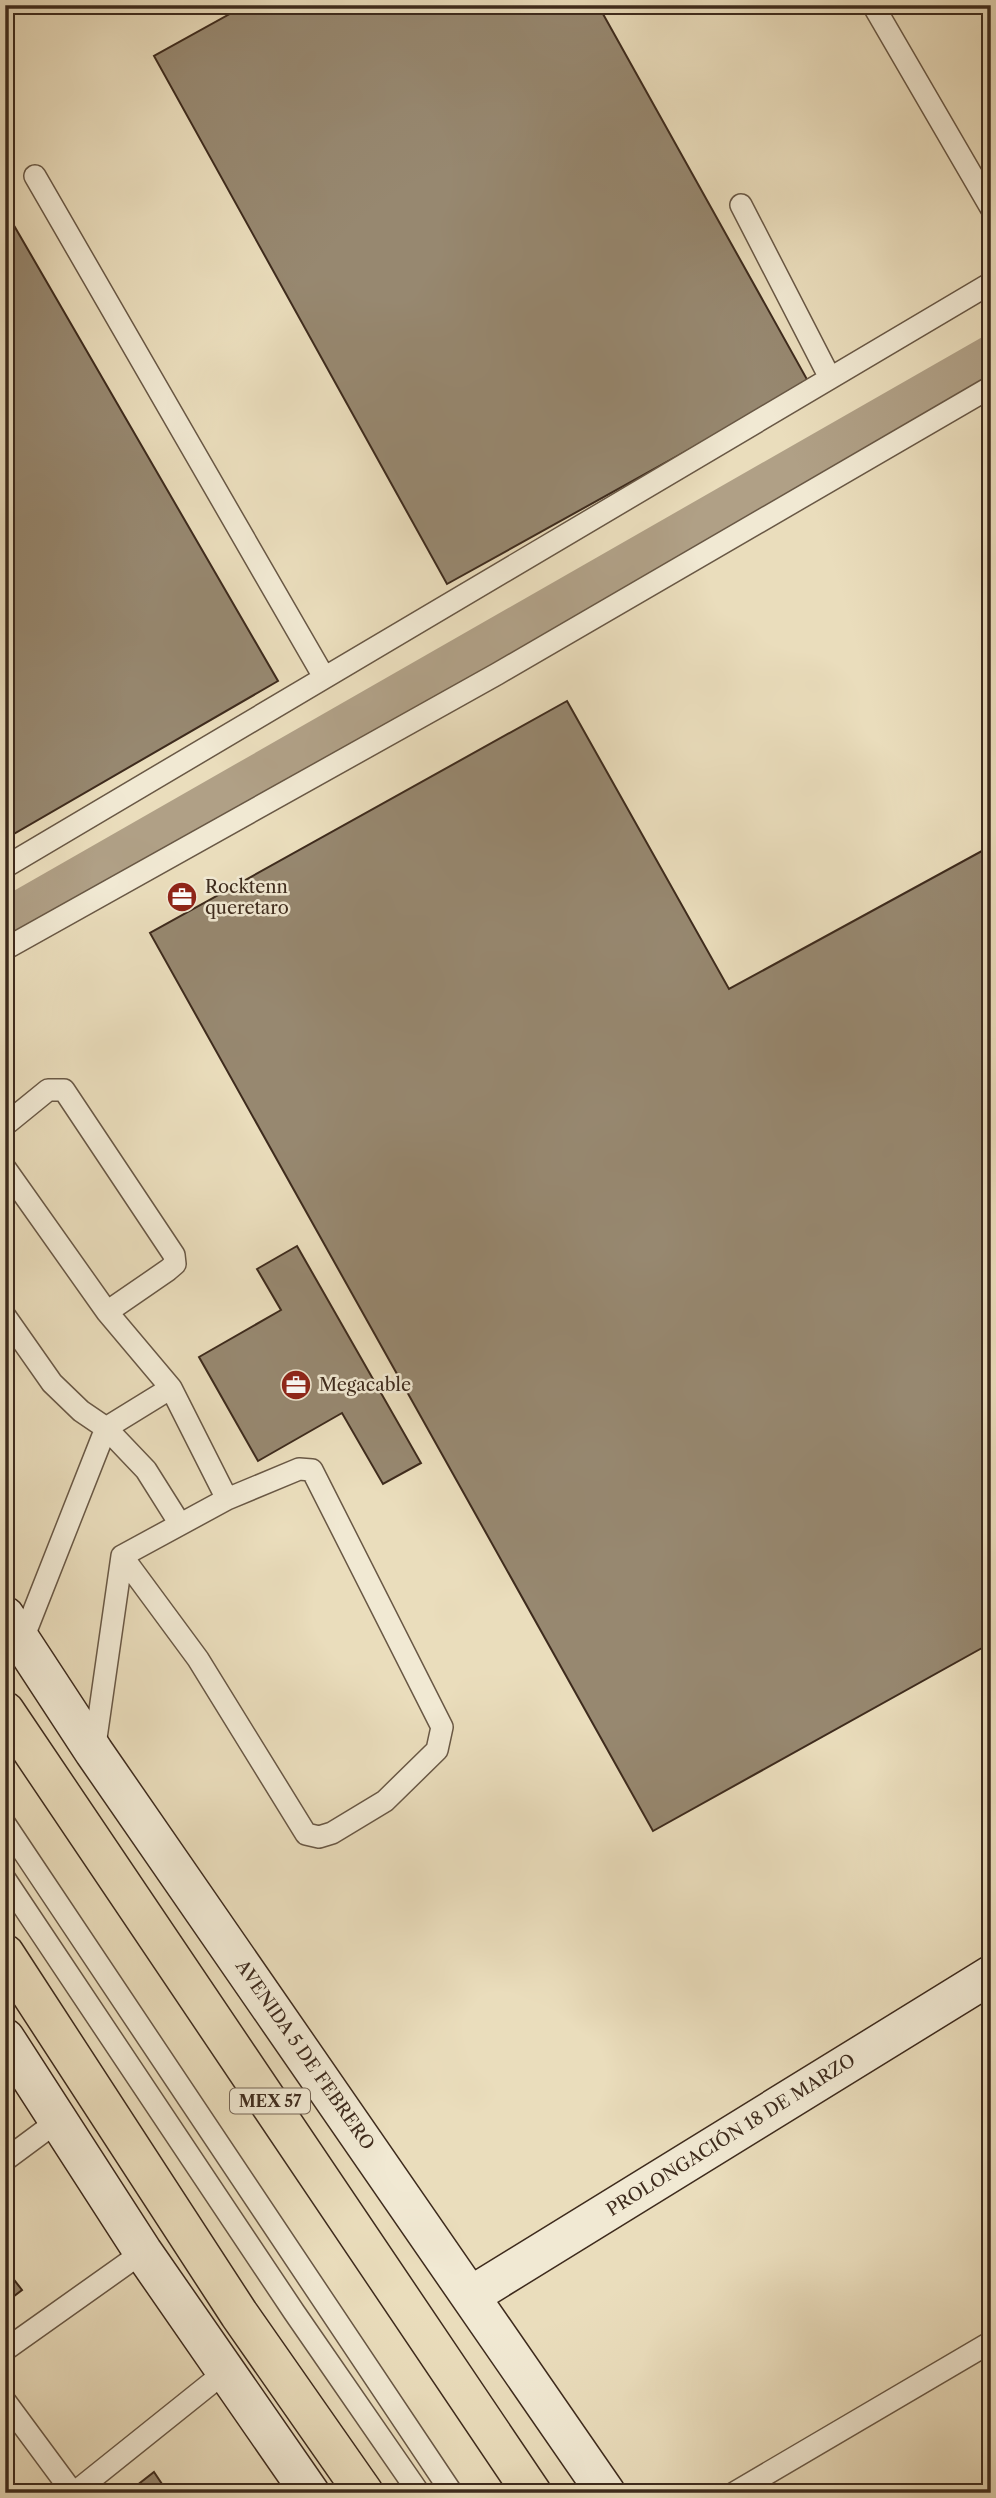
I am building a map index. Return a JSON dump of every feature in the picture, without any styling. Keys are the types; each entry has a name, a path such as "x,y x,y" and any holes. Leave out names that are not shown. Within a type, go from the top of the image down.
{"highway":[{"name":"MEX 57","path":"5,1711 532,2493"},
{"path":"5,1954 231,2302 364,2493"}],"main road":[{"name":"AVENIDA 5 DE FEBRERO","path":"13,1629 94,1752 472,2295 606,2493"},
{"name":"PROLONGACIÓN 18 DE MARZO","path":"472,2295 991,1975"},
{"path":"7,2043 144,2252 310,2493"}],"lane":[{"path":"873,5 991,208"},
{"path":"35,176 324,677"},
{"path":"741,205 830,378"},
{"path":"5,867 991,283"},
{"path":"5,949 497,674 991,387"},
{"path":"5,1125 48,1090 64,1090 174,1255 175,1264 169,1270 107,1312"},
{"path":"5,1168 107,1312 171,1388 227,1499"},
{"path":"5,1315 52,1383 81,1411 106,1428 146,1470 180,1524"},
{"path":"13,1629 106,1428 171,1388"},
{"path":"299,1469 313,1470 442,1727 437,1750 385,1801 332,1833 319,1837 306,1834 198,1659 122,1556 227,1499 299,1469"},
{"path":"94,1752 122,1556"},
{"path":"5,1824 452,2493"},
{"path":"5,1879 287,2301 419,2493"},
{"path":"5,2160 59,2120"},
{"path":"5,2350 144,2252"},
{"path":"734,2493 991,2342"},
{"path":"5,2401 73,2493 225,2372"}],"building":[{"path":"246,5 598,5 809,383 447,584 154,56"},
{"path":"5,210 278,681 5,839"},
{"path":"567,701 729,989 991,846 991,1643 653,1831 150,933"},
{"name":"Megacable","path":"297,1246 421,1463 383,1484 342,1413 258,1461 199,1357 281,1310 257,1269"},
{"path":"5,2268 22,2290 5,2303"},
{"path":"154,2472 168,2493 127,2493"}],"waterway":[{"path":"5,919 991,355"}],"place":[{"name":"Rocktenn queretaro","path":"182,897"},
{"name":"Megacable","path":"296,1385"}]}
